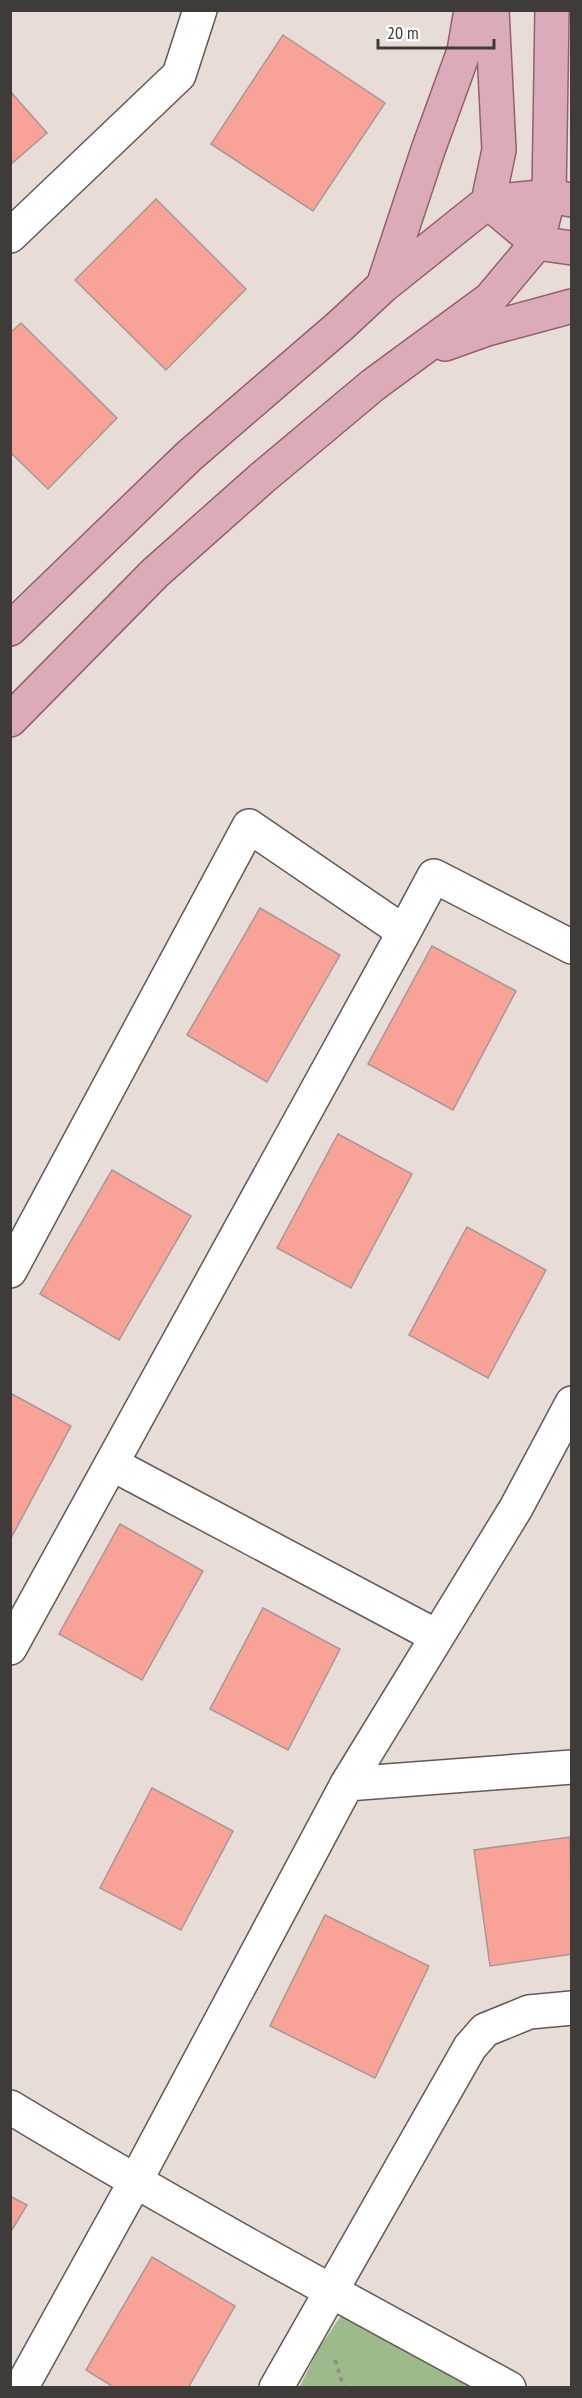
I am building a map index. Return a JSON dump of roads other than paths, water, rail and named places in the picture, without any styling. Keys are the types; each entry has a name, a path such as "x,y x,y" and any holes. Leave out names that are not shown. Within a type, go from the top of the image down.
{"main road":[{"path":"383,286 464,51 471,10"},
{"path":"488,202 499,150 492,10"},
{"path":"10,720 155,573 262,478 373,385 490,299 537,243 560,198 552,10"},
{"path":"568,10 572,17"},
{"path":"10,629 189,456 383,286 488,202 560,198"},
{"path":"488,202 537,243 572,248"},
{"path":"412,355 487,330 572,306"}],"street":[{"path":"10,236 179,75 200,10"},
{"path":"10,1271 249,826 404,932"},
{"path":"10,1648 434,876 572,947"},
{"path":"21,2388 135,2182 347,1784 516,1508 572,1403"},
{"path":"112,1464 436,1636"},
{"path":"347,1784 572,1767"},
{"path":"276,2388 470,2047 485,2030 529,2013 572,2008"},
{"path":"10,2107 135,2182 509,2388"}]}
